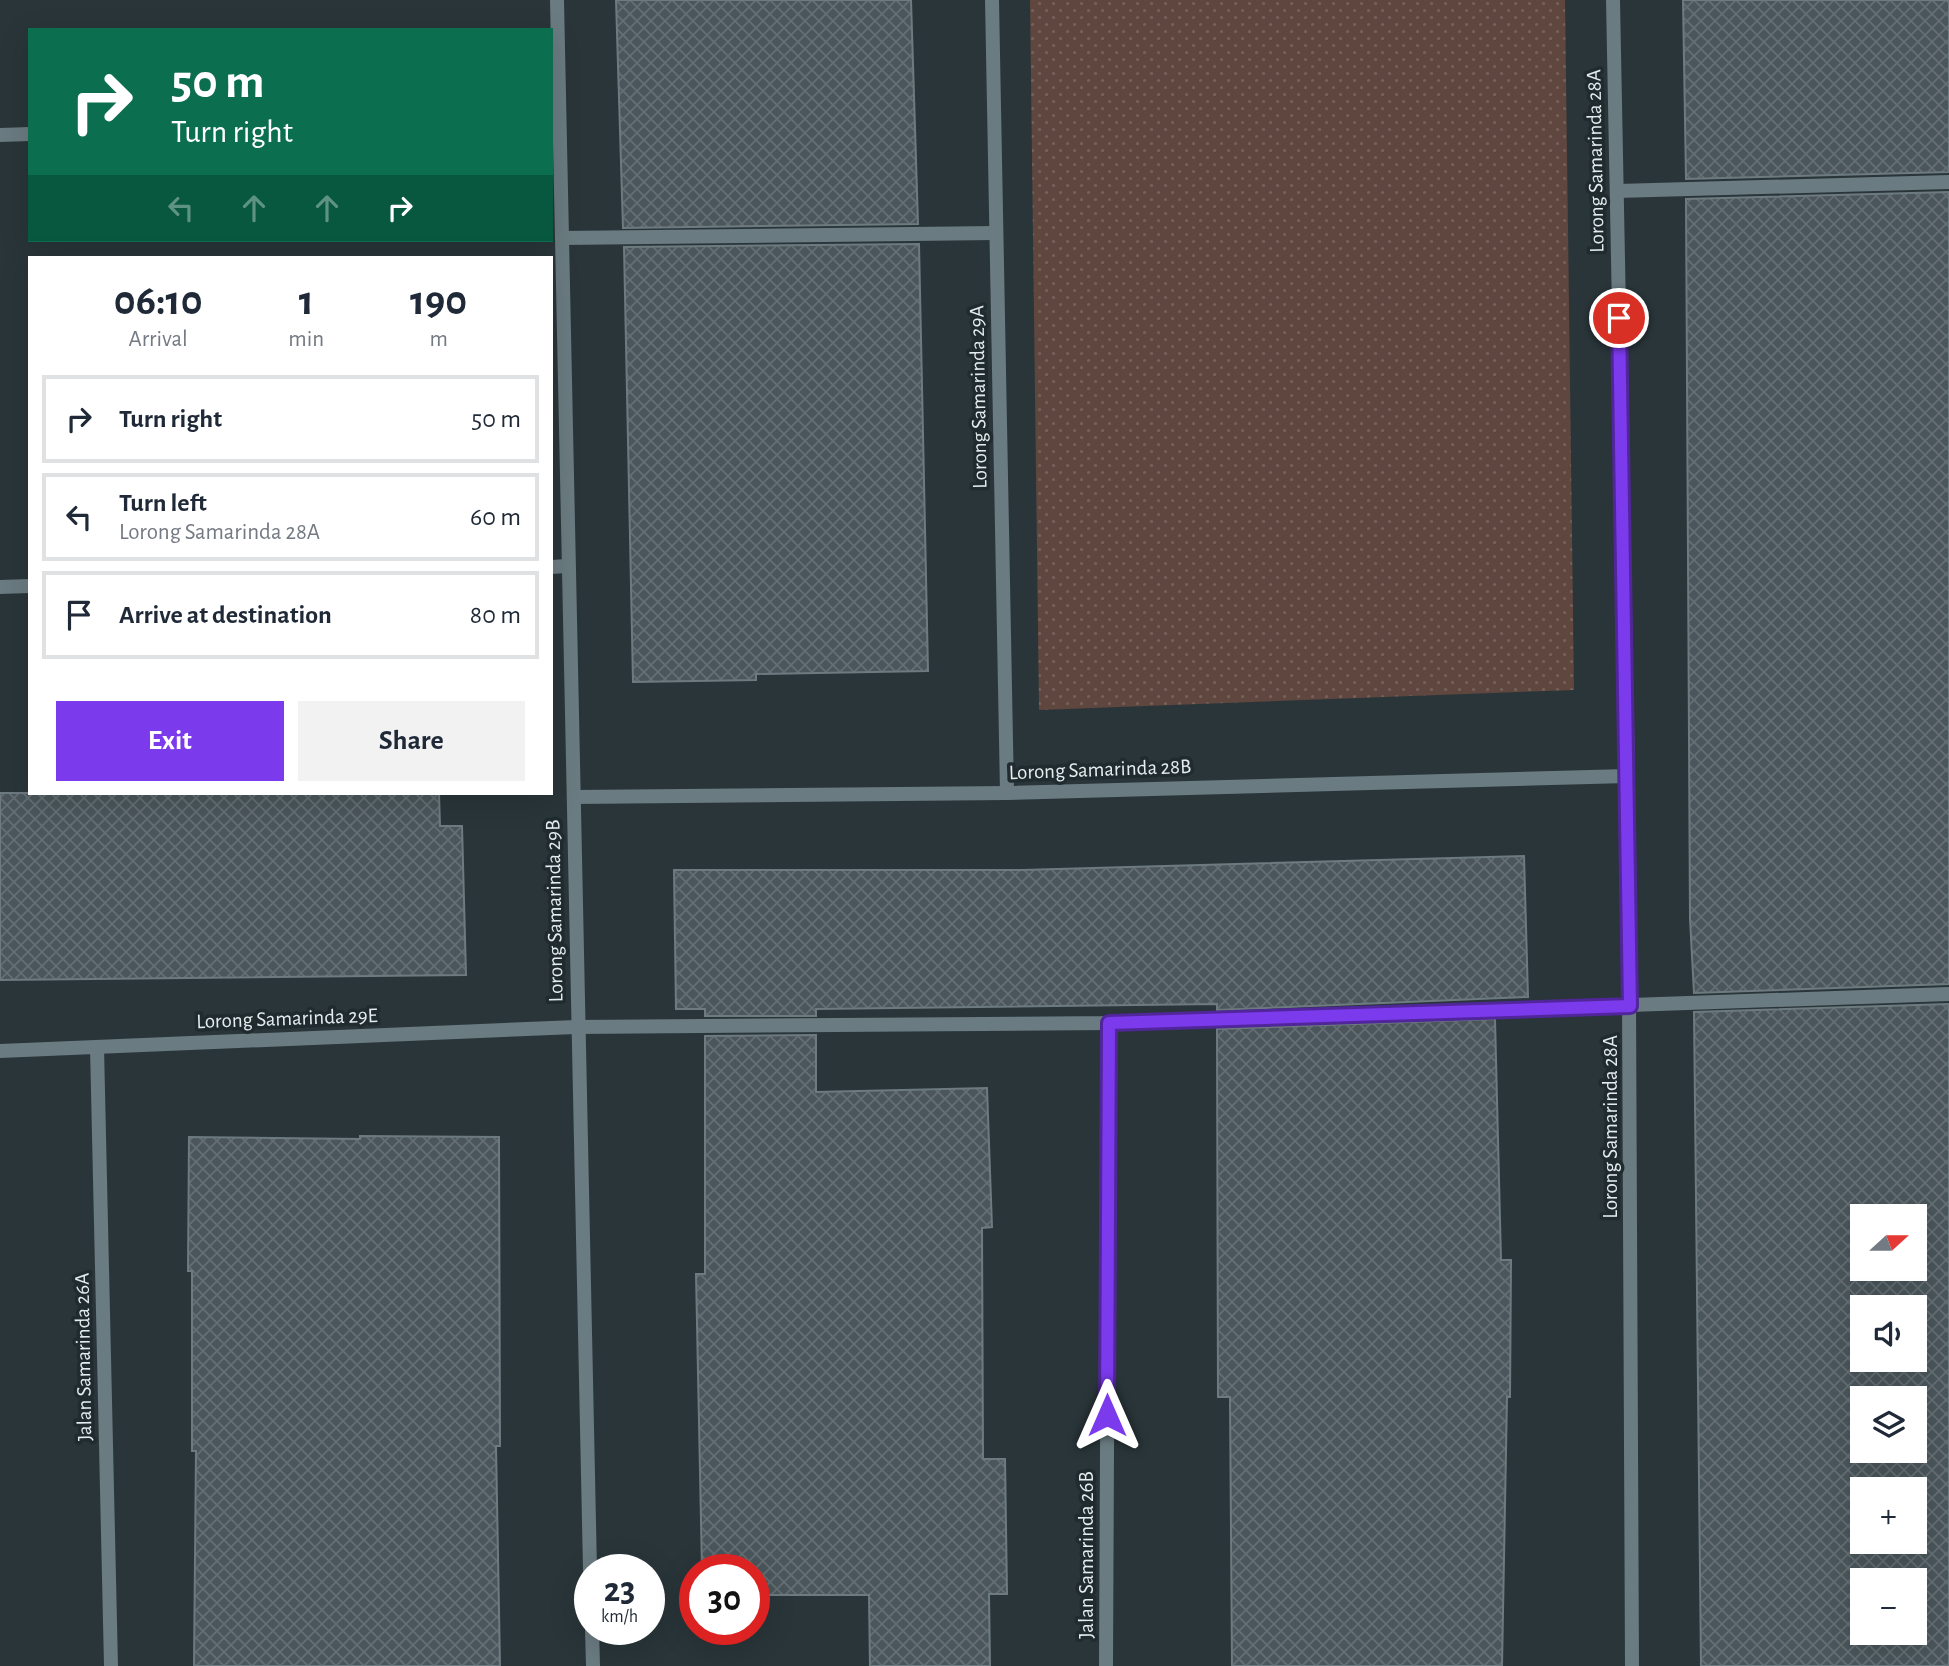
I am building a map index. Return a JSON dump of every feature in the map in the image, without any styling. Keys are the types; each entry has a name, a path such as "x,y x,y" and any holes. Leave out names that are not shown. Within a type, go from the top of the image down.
{"street":[{"name":"Lorong Samarinda 29B","path":"557,0 555,110 562,239 576,1027 590,1554"},
{"name":"Lorong Samarinda 29A","path":"992,0 1007,793"},
{"name":"Lorong Samarinda 28A","path":"1613,0 1628,776 1632,1666"},
{"path":"0,135 28,134"},
{"path":"1618,191 1949,182"},
{"path":"562,239 996,233"},
{"path":"553,567 567,566"},
{"path":"0,587 28,586"},
{"name":"Lorong Samarinda 28B","path":"574,797 1007,793 1628,776"},
{"name":"Lorong Samarinda 29E","path":"0,1051 576,1027 1109,1023 1949,994"},
{"name":"Jalan Samarinda 26B","path":"1106,1666 1109,1023"},
{"name":"Jalan Samarinda 26A","path":"97,1047 111,1666"},
{"path":"592,1645 593,1666"}],"shaded area":[{"path":"1030,0 1565,0 1574,690 1039,710"}],"building":[{"path":"616,0 911,0 918,224 623,228"},
{"path":"1683,0 1949,0 1949,172 1686,179"},
{"path":"1949,192 1949,984 1694,993 1690,919 1686,199"},
{"path":"919,244 928,671 756,674 756,680 633,682 624,247"},
{"path":"0,793 439,795 440,826 462,826 466,975 0,980"},
{"path":"1524,856 1528,997 1217,1010 1217,1004 816,1009 816,1016 705,1016 705,1009 676,1009 674,870 1022,870"},
{"path":"1949,1004 1949,1666 1701,1666 1694,1012"},
{"path":"1495,1019 1501,1260 1511,1260 1502,1666 1232,1666 1230,1397 1218,1397 1217,1029"},
{"path":"816,1035 816,1092 987,1088 992,1227 982,1228 983,1459 1005,1459 1007,1594 989,1594 990,1666 870,1666 869,1595 770,1595 770,1554 702,1554 696,1274 705,1274 705,1036"},
{"path":"360,1136 499,1137 500,1446 496,1446 500,1666 194,1666 196,1451 192,1451 192,1271 188,1271 189,1137 360,1139"}],"route":[{"path":"1107,1415 1109,1023 1630,1006 1619,318"}]}
